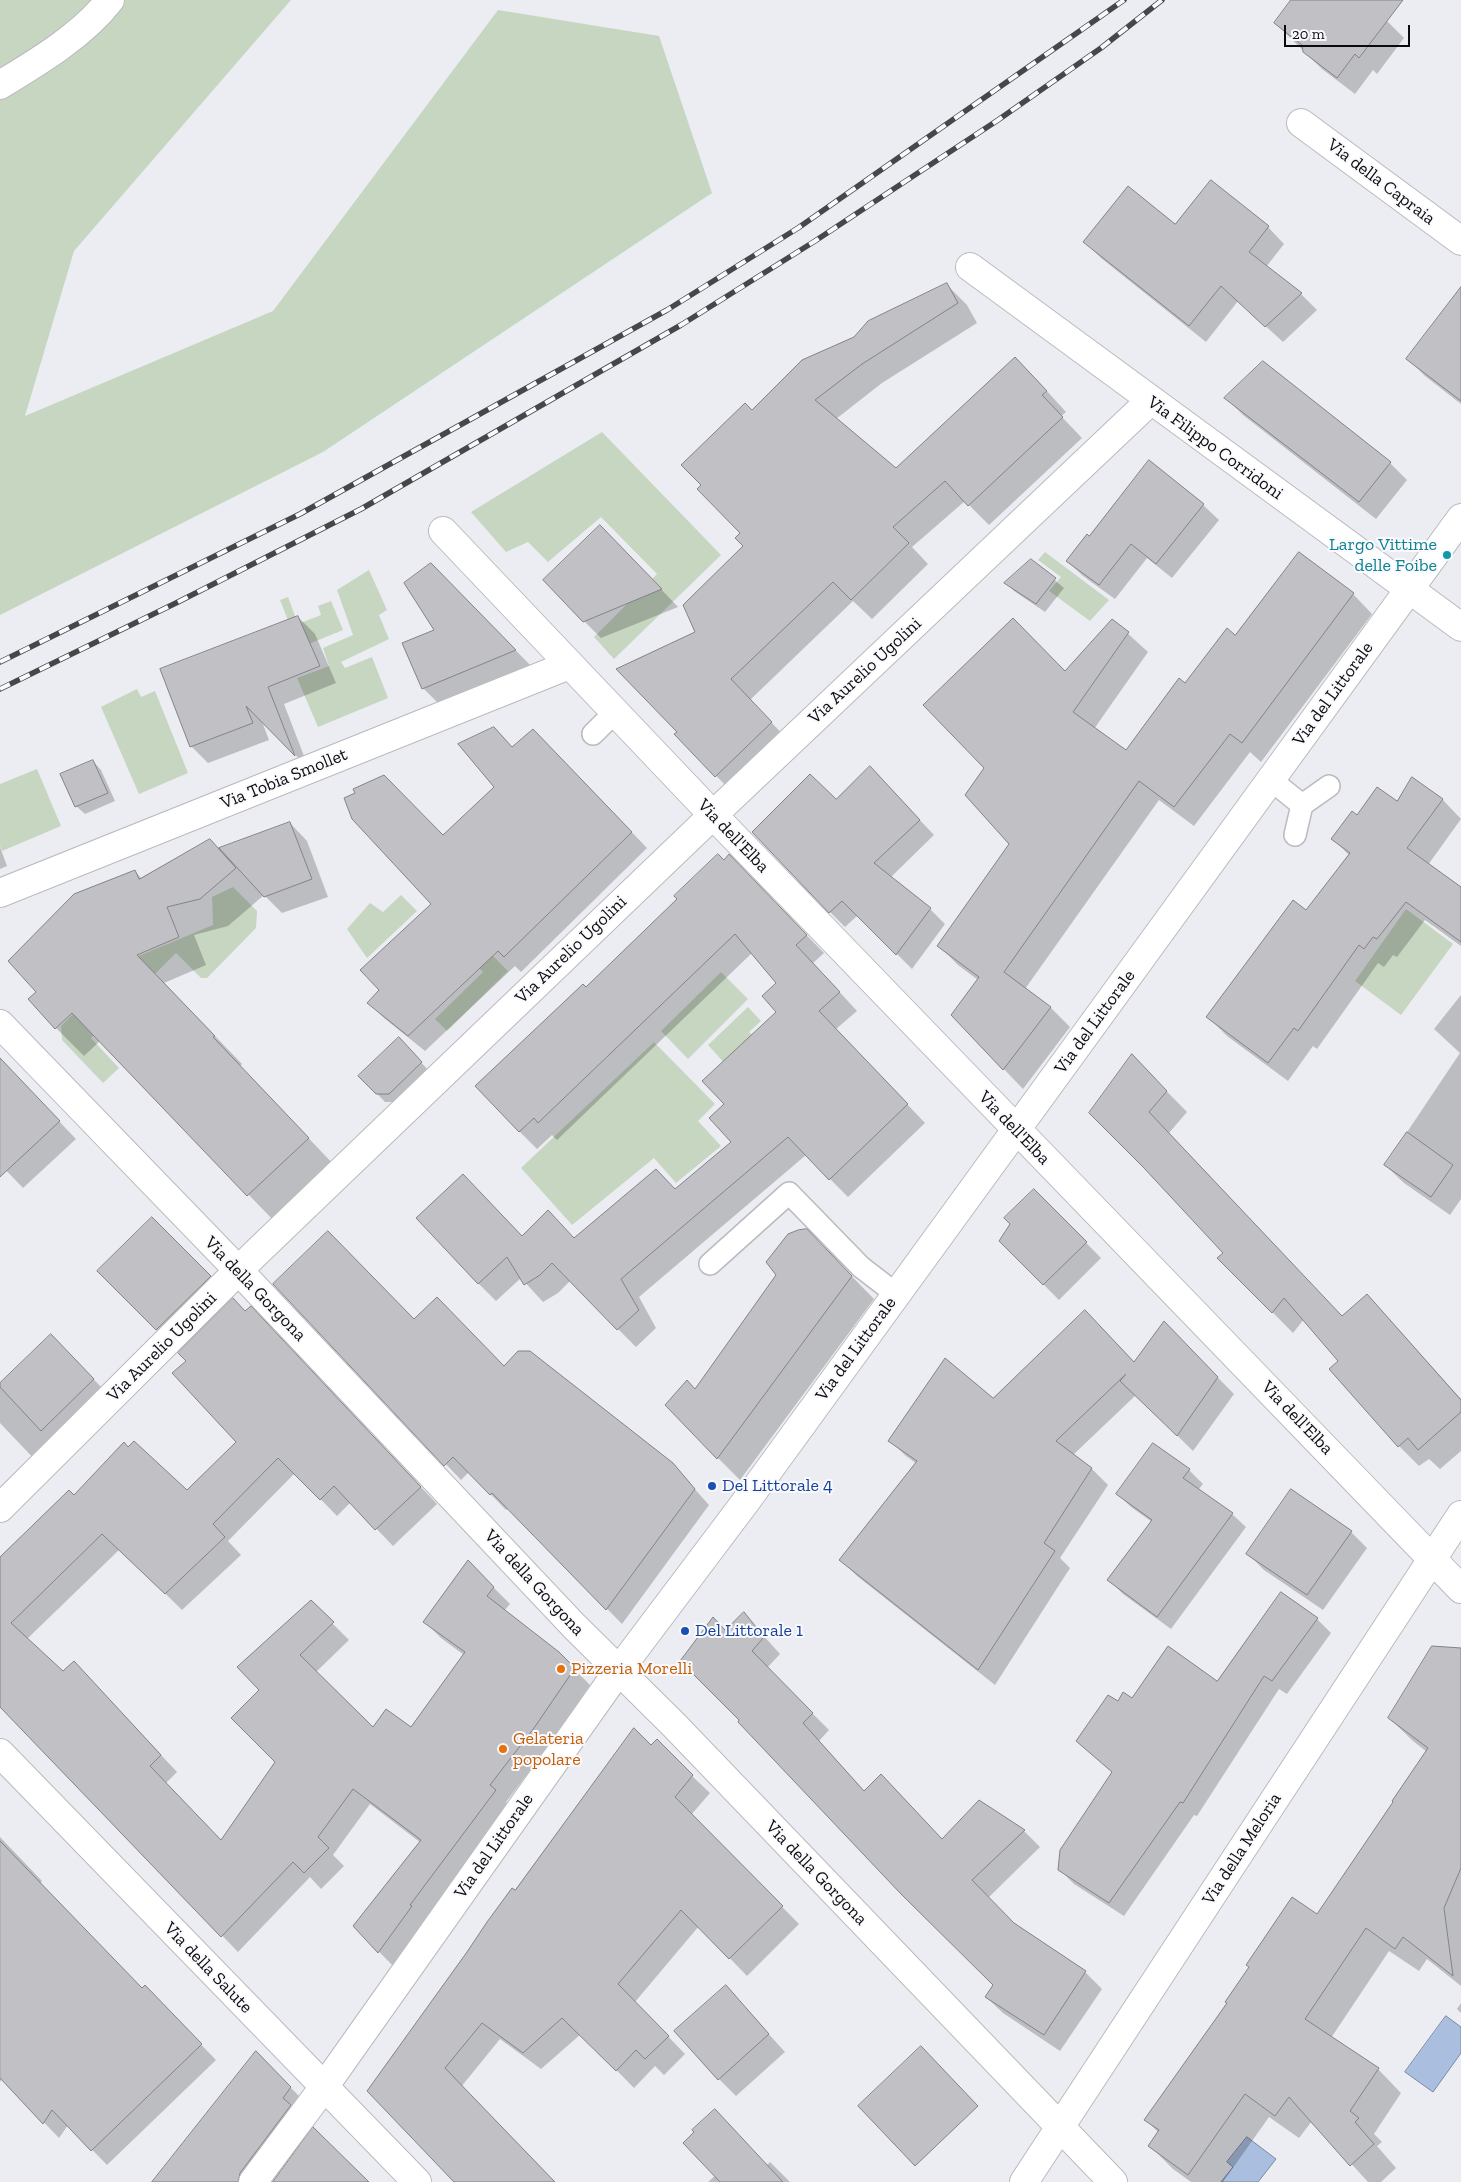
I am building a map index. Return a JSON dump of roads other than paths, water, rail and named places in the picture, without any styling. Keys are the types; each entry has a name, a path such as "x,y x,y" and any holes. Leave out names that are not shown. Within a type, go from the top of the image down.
{"street":[{"path":"0,85 36,63 98,14 110,0"},
{"name":"Via della Capraia","path":"1301,123 1461,241"},
{"name":"Via Filippo Corridoni","path":"970,267 1461,627"},
{"name":"Via Aurelio Ugolini","path":"0,1508 239,1271 712,815 1150,400"},
{"name":"Via del Littorale","path":"254,2182 324,2087 619,1670 747,1500 1461,518"},
{"name":"Via dell'Elba","path":"443,531 712,815 1461,1589"},
{"name":"Via Tobia Smollet","path":"0,893 569,665"},
{"name":"Via della Gorgona","path":"0,1024 239,1271 574,1626 619,1670 1113,2182"},
{"name":"Via della Meloria","path":"1024,2182 1461,1515"},
{"name":"Via della Salute","path":"0,1753 417,2182"}],"lane":[{"path":"593,734 615,712"},
{"path":"1272,780 1302,804"},
{"path":"1294,835 1302,804 1329,786"},
{"path":"710,1264 789,1193 861,1267 896,1294"}],"water":[{"path":"1446,2016 1461,2027 1461,2053 1433,2092 1405,2072"},
{"path":"1247,2137 1276,2159 1258,2182 1221,2182 1233,2167 1227,2162"}],"railway":[{"path":"0,662 300,514 667,310 798,228 1124,0"},
{"path":"0,689 178,602 361,509 681,325 815,241 998,120 1101,48 1162,0"}],"place":[{"name":"Largo Vittime delle Foibe","path":"1447,555"},
{"name":"Del Littorale 4","path":"712,1486"},
{"name":"Del Littorale 1","path":"685,1631"},
{"name":"Pizzeria Morelli","path":"561,1669"},
{"name":"Gelateria popolare","path":"503,1749"}]}
